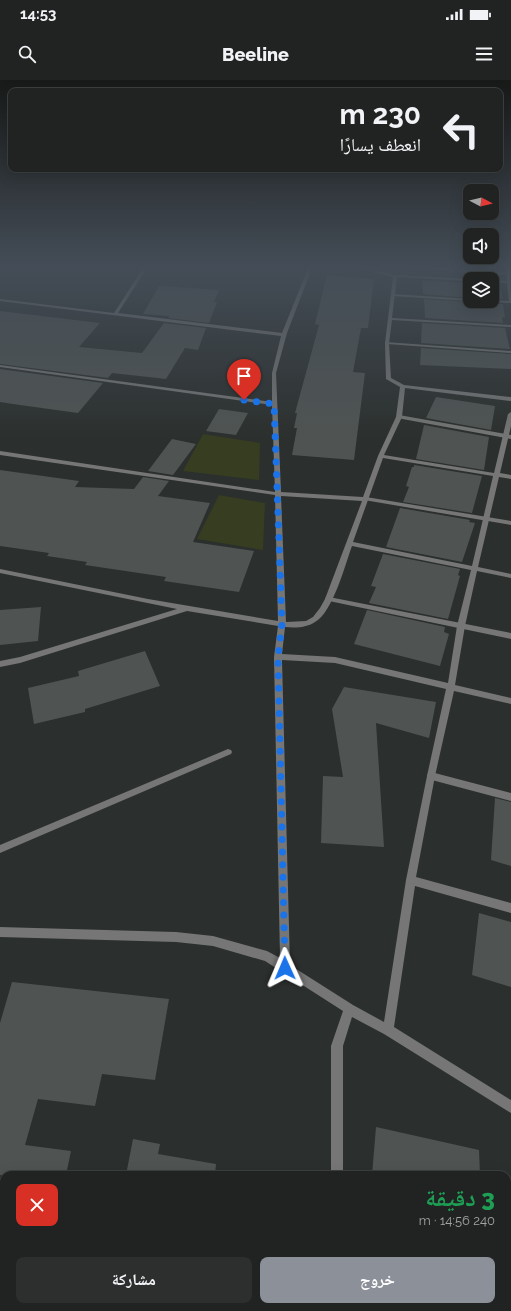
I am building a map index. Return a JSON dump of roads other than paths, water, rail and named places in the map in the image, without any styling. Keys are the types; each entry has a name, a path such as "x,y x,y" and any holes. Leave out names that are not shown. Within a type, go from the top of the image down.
{"street":[{"path":"203,325 284,335"},
{"path":"285,968 278,657 282,624 274,373 277,358 288,325"},
{"path":"389,325 387,343 389,379 403,386 511,399"},
{"path":"387,343 511,352"},
{"path":"0,366 274,404"},
{"path":"0,571 185,609 282,624 307,623 322,613 330,599 381,456 399,417 403,386"},
{"path":"388,1030 411,880 431,776 451,686 461,626 476,569 496,474 508,436 511,414"},
{"path":"399,417 508,436"},
{"path":"0,453 278,494 366,499 511,523"},
{"path":"381,456 511,477"},
{"path":"349,543 511,576"},
{"path":"330,599 511,636"},
{"path":"0,664 20,660 185,609"},
{"path":"278,657 335,660 511,701"},
{"path":"0,849 228,752"},
{"path":"431,776 511,797"},
{"path":"411,880 511,908"},
{"path":"0,932 176,937 213,941 267,956 349,1009 388,1030 511,1107"},
{"path":"337,1171 337,1046 349,1009"}]}
